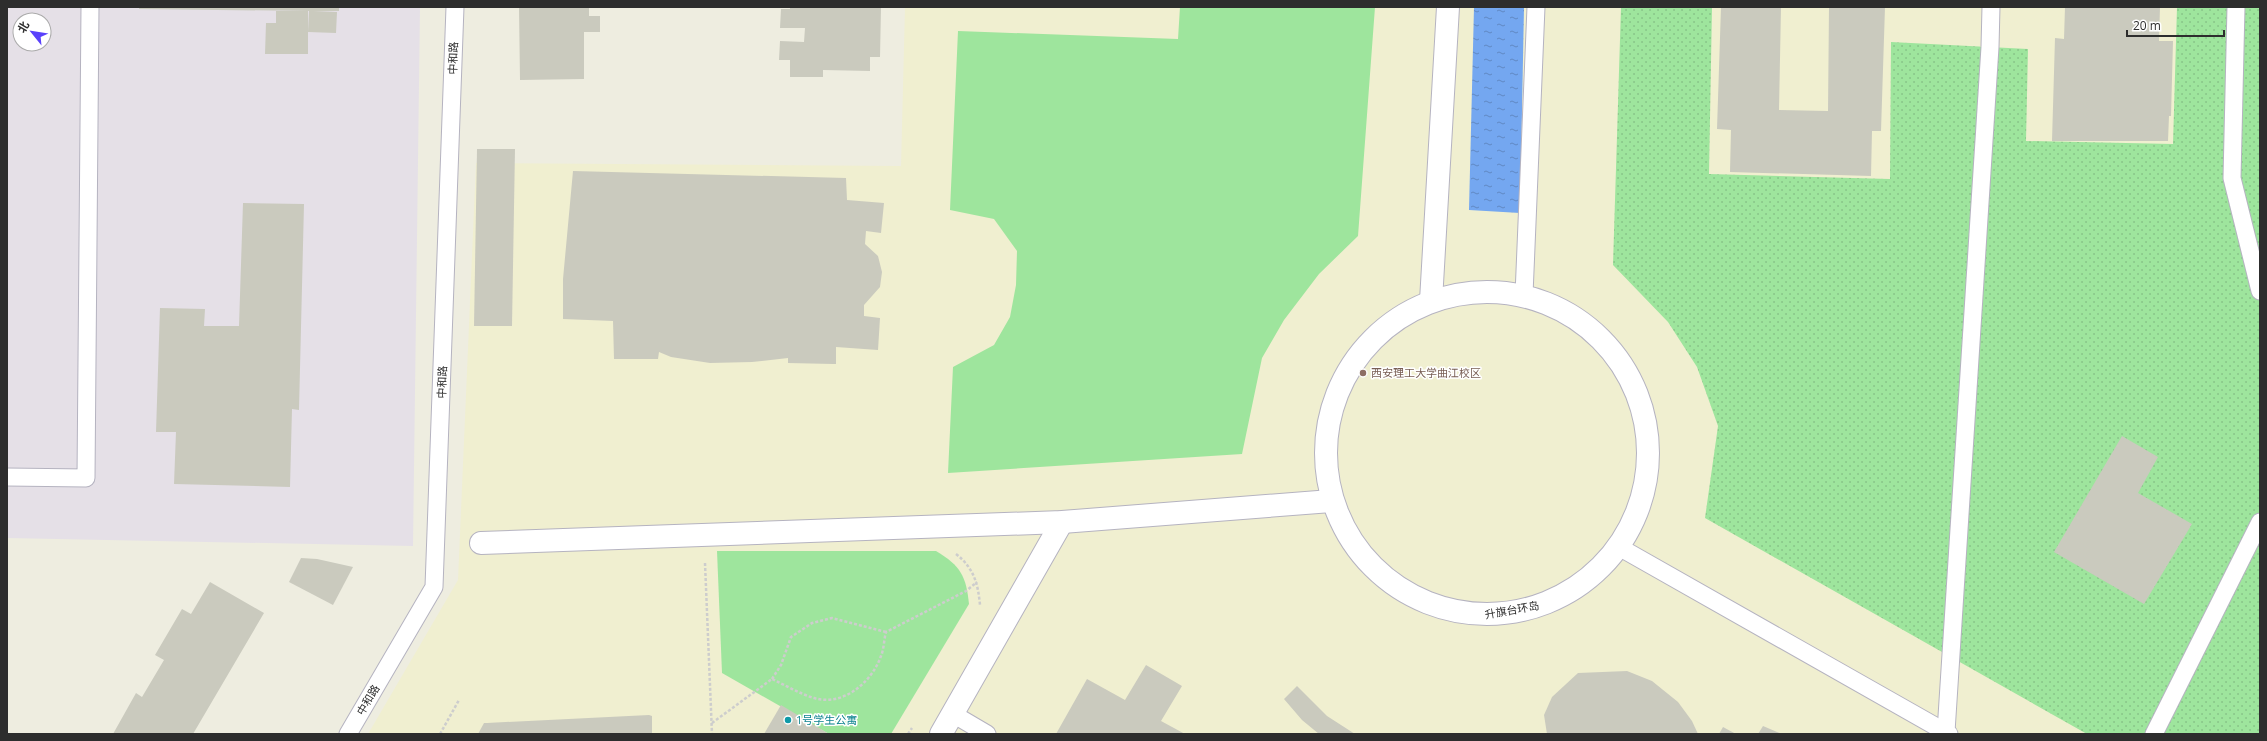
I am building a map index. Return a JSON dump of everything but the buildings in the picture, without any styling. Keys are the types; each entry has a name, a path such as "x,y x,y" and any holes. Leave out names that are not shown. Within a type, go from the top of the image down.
{"street":[{"path":"1431,301 1448,7"},
{"name":"升旗台环岛","path":"1477,291 1524,295 1566,311 1602,338 1629,375 1645,417 1649,462 1640,507 1619,547 1583,584 1537,608 1486,616 1435,608 1389,584 1353,547 1331,501 1325,452 1332,404 1355,360 1388,325 1431,301 1477,291"},
{"path":"481,543 1062,522 1331,501"},
{"path":"941,734 1062,522"}],"lane":[{"path":"7,476 86,478 90,7"},
{"name":"中和路","path":"348,734 434,587 455,7"},
{"path":"1524,295 1536,7"},
{"path":"1619,547 1948,733 1990,47 1991,7"},
{"path":"2236,7 2232,178 2260,290"},
{"path":"2154,734 2178,690 2260,522"},
{"path":"953,714 987,734"}],"path":[{"path":"705,560 712,734"},
{"path":"712,723 772,679 781,665 792,637 812,622 832,618 886,632 966,591 978,582"},
{"path":"772,679 814,698 827,700 843,696 859,689 874,671 882,656 886,632"},
{"path":"440,734 460,700"}],"shaded area":[{"path":"7,7 420,7 413,546 7,538"},
{"name":"西安理工大学曲江校区","path":"905,7 2260,7 2260,734 368,734 458,580 476,163 901,166"}],"green space":[{"path":"1180,7 1375,7 1358,236 1319,274 1284,320 1262,358 1242,454 948,473 953,367 994,345 1010,317 1016,285 1017,251 994,219 950,210 958,31 1178,39"},
{"path":"1621,7 1712,7 1709,174 1890,179 1891,42 2028,49 2026,141 2173,144 2177,7 2260,7 2260,734 2087,734 1705,518 1718,426 1697,367 1668,322 1613,265"},
{"path":"717,551 936,551 957,567 961,573 966,586 969,604 891,734 829,734 722,673"}],"water":[{"path":"1474,7 1524,7 1520,213 1469,210"}],"place":[{"name":"西安理工大学曲江校区","path":"1363,373"},
{"name":"1号学生公寓","path":"788,720"}]}
